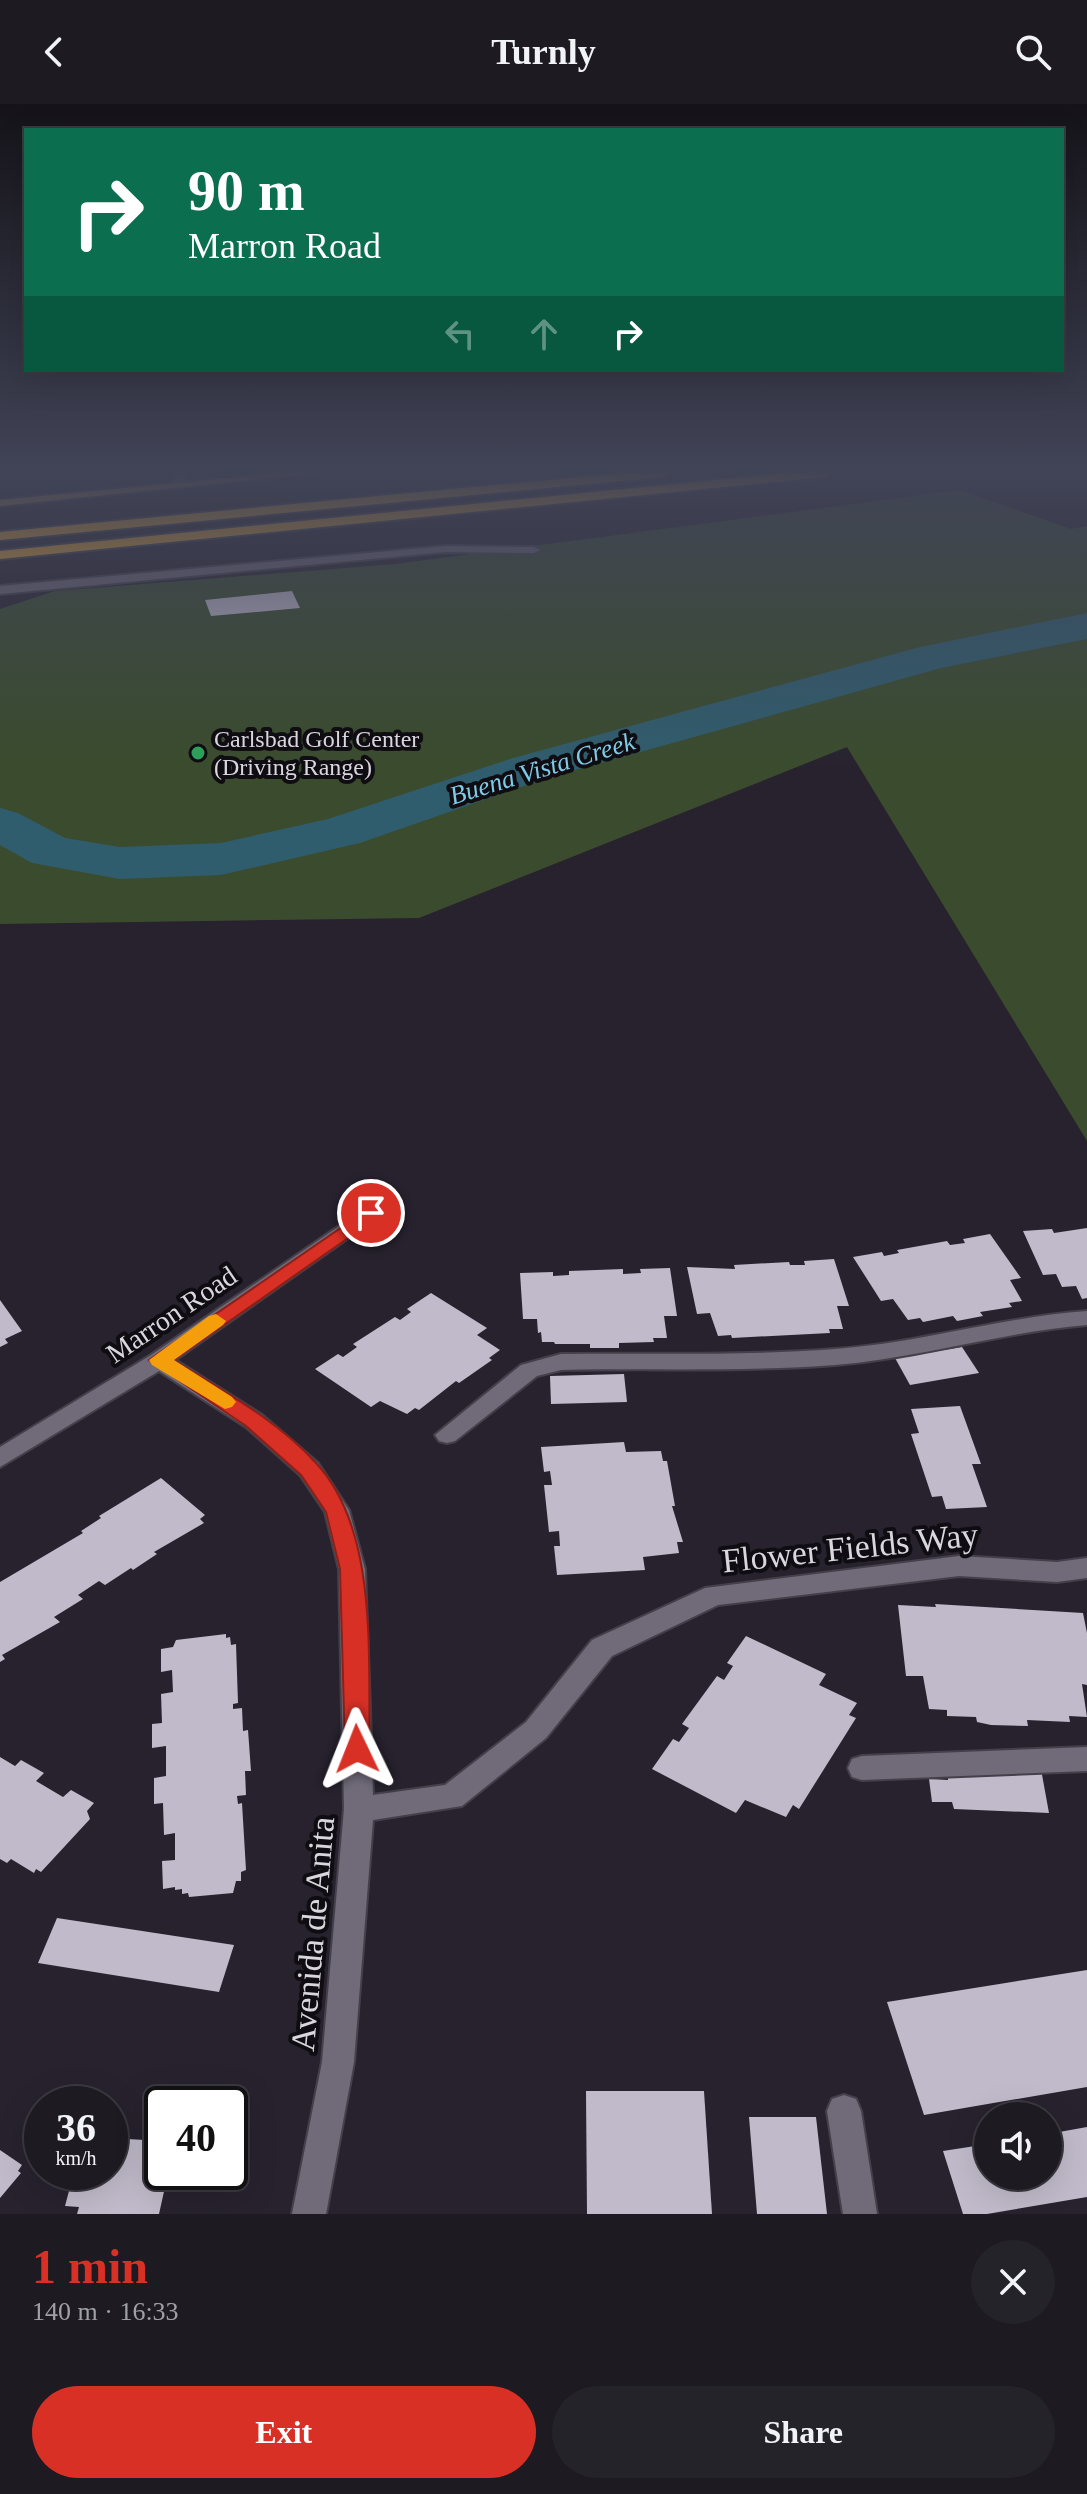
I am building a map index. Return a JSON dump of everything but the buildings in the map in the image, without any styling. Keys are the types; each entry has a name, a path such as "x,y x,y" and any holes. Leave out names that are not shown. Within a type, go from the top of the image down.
{"street":[{"path":"0,590 201,571"},
{"name":"Marron Road","path":"0,1458 159,1360 371,1213"},
{"path":"447,1435 529,1370 561,1362 834,1357 936,1344 1033,1322 1087,1318"},
{"name":"Avenida de Anita","path":"159,1360 254,1421 309,1469 337,1510 352,1569 359,1809 338,2062 309,2214"},
{"name":"Flower Fields Way","path":"359,1809 452,1797 536,1730 602,1648 714,1595 959,1566 1057,1572 1087,1568"},
{"path":"862,1768 1087,1759"},
{"path":"844,2111 860,2214"}],"green space":[{"path":"301,571 1087,571 1087,1141 847,747 419,918 0,924 0,609 55,591"}],"waterway":[{"name":"Buena Vista Creek","path":"0,824 51,852 120,863 221,859 342,832 530,768 935,656 1087,626"}],"slow traffic":[{"path":"216,1321 159,1360 225,1402"}],"place":[{"name":"Carlsbad Golf Center (Driving Range)","path":"198,753"}],"route":[{"path":"357,1749 352,1569 337,1510 309,1469 254,1421 159,1360 371,1213"}]}
